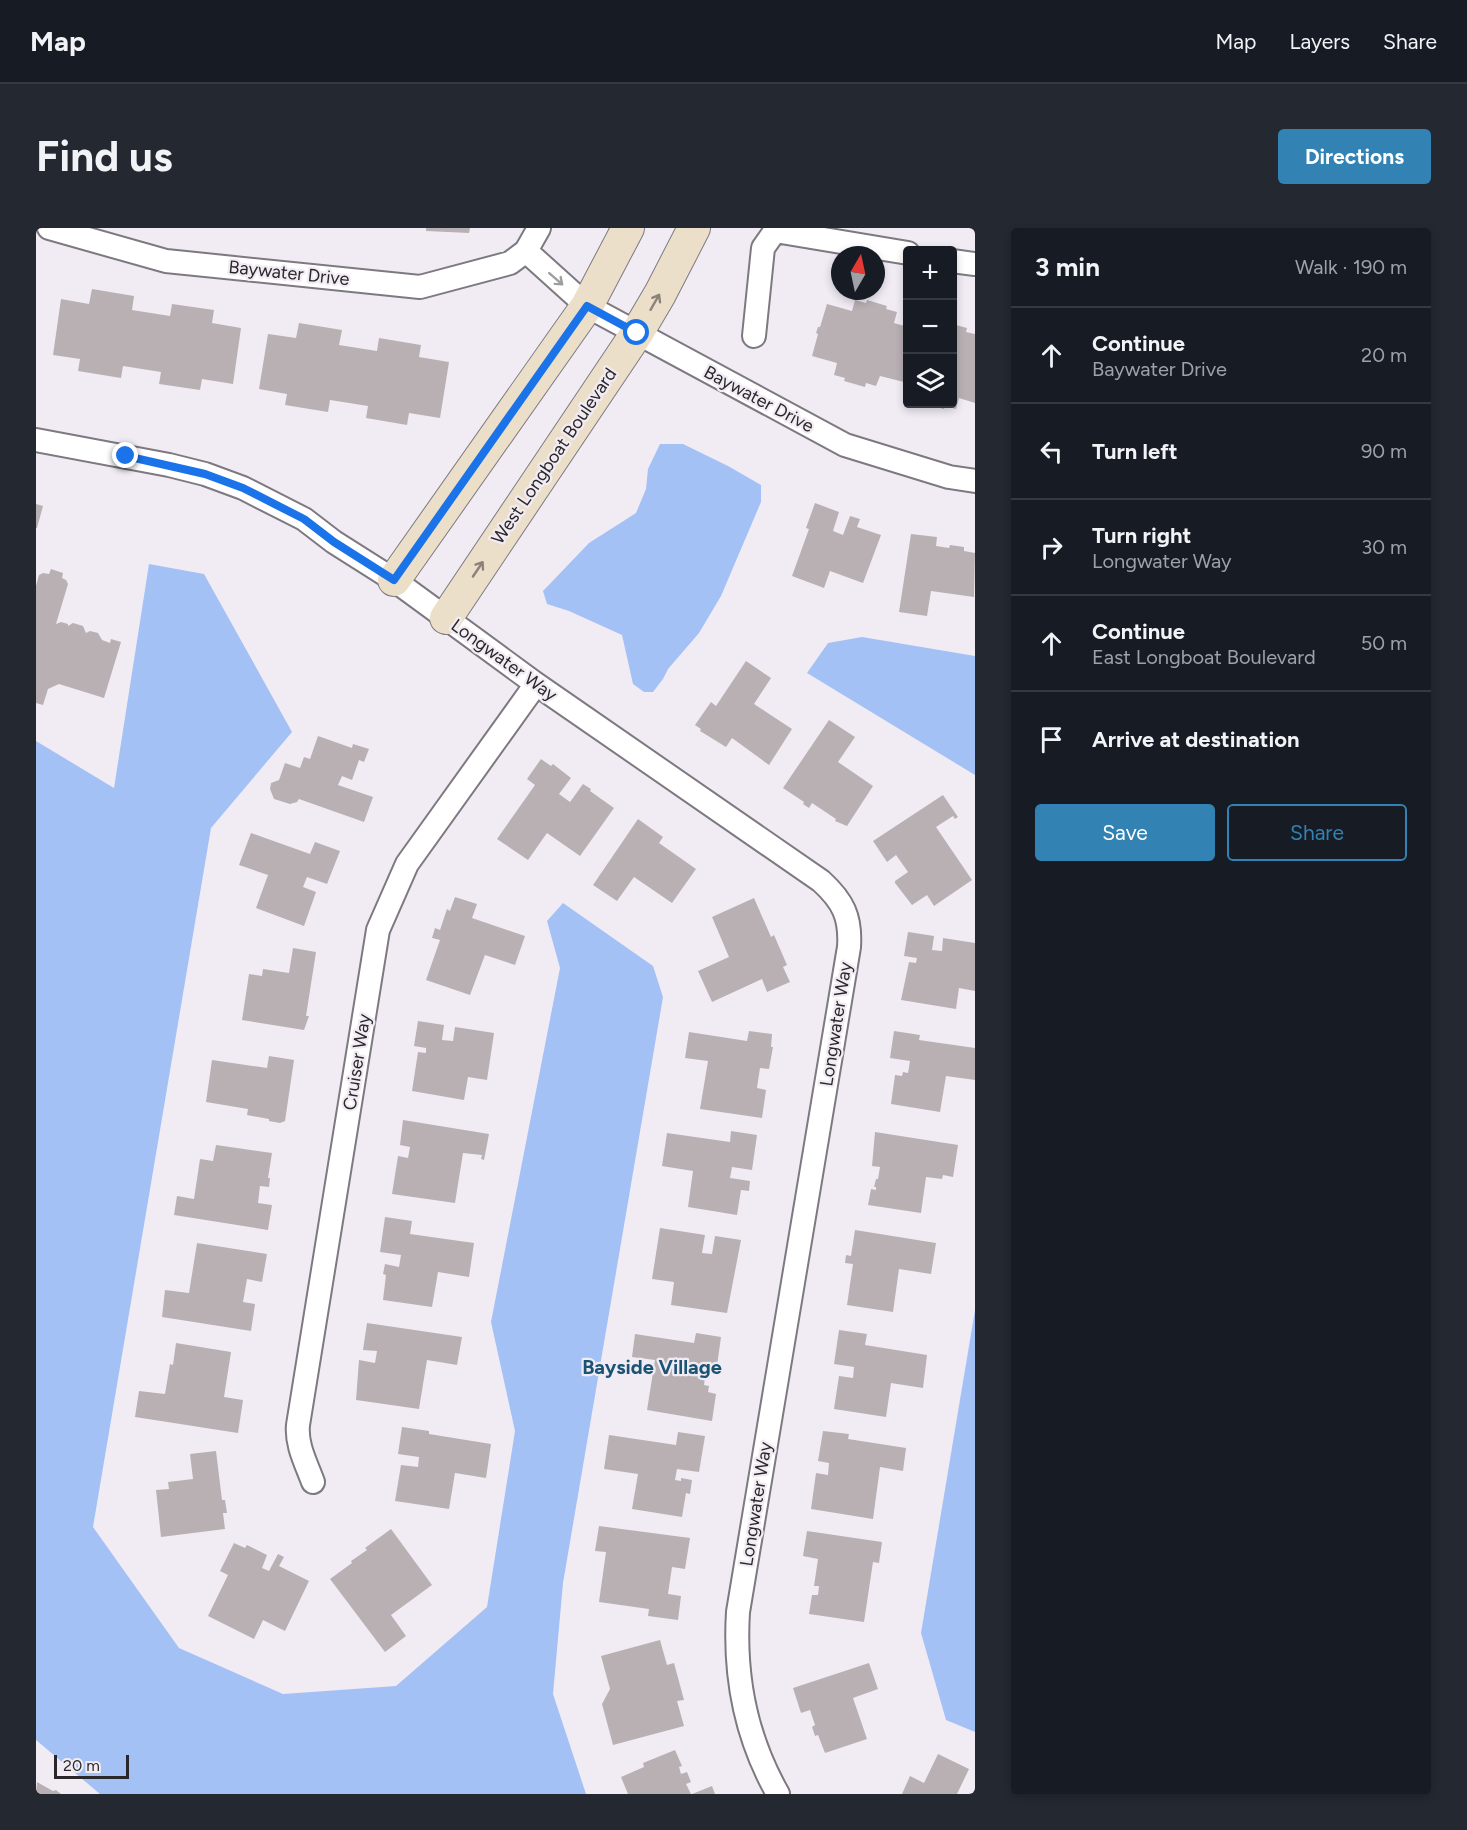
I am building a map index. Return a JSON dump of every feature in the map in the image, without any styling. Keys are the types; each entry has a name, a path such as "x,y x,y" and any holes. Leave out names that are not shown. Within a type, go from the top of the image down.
{"street":[{"name":"Baywater Drive","path":"49,228 166,261 420,287 510,263 526,251 587,306 845,445 948,477 975,481"},
{"path":"526,251 539,228"},
{"path":"394,580 587,306 628,228"},
{"name":"West Longboat Boulevard","path":"446,618 637,333 694,228"},
{"path":"754,336 763,248 776,229 903,252"},
{"path":"957,262 975,264"},
{"name":"Longwater Way","path":"36,440 205,474 243,488 304,519 334,542 394,580 536,684 821,881 835,894 845,910 850,929 845,971 738,1612 736,1640 742,1700 761,1761 778,1794"},
{"name":"Cruiser Way","path":"313,1482 299,1447 298,1425 378,930 407,864 536,684"}],"water":[{"path":"660,444 683,444 728,466 761,485 761,502 721,596 699,633 668,669 653,692 644,692 633,684 622,635 569,611 547,604 543,591 589,543 636,513 646,489 648,469"},
{"path":"149,564 204,574 292,732 211,828 93,1527 179,1648 283,1694 396,1686 487,1607 515,1431 491,1322 560,968 547,921 563,903 653,966 663,997 563,1583 553,1694 586,1794 100,1794 36,1740 36,741 114,788"},
{"path":"862,637 975,656 975,775 807,673 828,643"},
{"path":"975,1310 975,1732 946,1720 921,1633"}],"building":[{"path":"426,228 470,228 469,233 426,231"},
{"path":"92,289 134,296 132,310 170,316 172,304 214,310 212,323 241,328 233,384 202,379 200,390 159,384 161,372 123,366 121,378 78,371 80,359 53,355 61,299 89,304"},
{"path":"855,300 866,303 867,300 887,306 886,309 897,312 894,323 903,326 903,382 880,376 876,386 866,383 865,387 844,381 845,378 834,375 837,363 812,356 818,334 816,333 827,304 852,311"},
{"path":"299,323 342,330 339,345 377,351 379,338 421,345 419,357 449,362 440,418 409,413 407,425 366,418 368,406 330,400 328,412 285,405 287,394 259,389 268,334 296,338"},
{"path":"957,325 967,328 966,332 975,334 975,403 959,398 957,405"},
{"path":"815,503 839,512 833,531 843,535 850,516 860,519 857,527 881,535 863,583 830,571 824,588 792,576 809,529 806,528"},
{"path":"36,504 43,506 37,528 36,528"},
{"path":"911,534 937,537 936,546 964,547 964,551 975,553 974,597 931,591 927,616 899,612"},
{"path":"51,569 63,573 62,578 68,584 56,624 61,622 68,626 73,623 83,626 86,633 90,631 98,633 102,640 110,643 111,639 121,642 104,698 59,684 48,689 43,705 36,703 36,586 39,575 49,574"},
{"path":"746,661 771,678 754,704 792,729 769,765 732,738 726,747 700,731 701,729 695,725 711,702 716,706"},
{"path":"829,720 855,737 838,762 873,786 847,826 835,821 836,819 812,803 809,808 783,788"},
{"path":"318,736 352,748 353,744 369,749 364,762 359,760 352,780 342,776 338,785 373,797 364,822 299,799 290,804 274,799 270,789 271,783 279,780 285,763 300,768 304,757 310,759"},
{"path":"541,759 551,766 553,764 571,778 559,794 570,802 583,784 614,808 580,856 547,833 528,860 497,839 535,785 527,779"},
{"path":"943,795 958,817 955,819 953,816 936,827 972,880 934,906 927,895 912,905 895,883 908,872 896,855 887,862 873,841"},
{"path":"638,819 663,837 659,843 696,869 672,903 634,877 617,901 593,885"},
{"path":"251,833 310,854 315,842 340,851 327,884 307,877 303,887 316,892 304,926 256,908 268,875 239,865"},
{"path":"455,897 477,904 472,918 525,936 515,965 485,955 470,995 426,980 440,940 432,938 435,928 440,930 447,909 450,911"},
{"path":"754,898 771,937 774,935 787,965 783,967 790,982 767,992 762,979 712,1002 698,971 729,957 712,917"},
{"path":"908,932 934,936 932,950 942,951 943,938 975,943 975,991 959,988 956,1009 901,1000 909,962 916,963 917,958 904,956"},
{"path":"293,948 316,952 306,1016 309,1016 304,1030 242,1020 249,974 262,976 263,969 289,973"},
{"path":"418,1021 444,1025 442,1040 453,1041 455,1027 494,1033 487,1080 468,1077 464,1100 412,1091 418,1052 426,1053 426,1048 414,1046"},
{"path":"749,1031 772,1034 771,1047 773,1047 769,1069 760,1068 757,1088 766,1090 762,1118 700,1109 708,1061 685,1058 689,1032 747,1041"},
{"path":"894,1031 920,1035 919,1040 975,1048 975,1080 946,1076 940,1112 891,1104 895,1075 902,1076 903,1072 908,1073 910,1061 890,1058"},
{"path":"269,1056 294,1060 285,1121 280,1123 269,1121 269,1119 247,1115 248,1109 206,1102 212,1060 267,1068"},
{"path":"403,1120 489,1134 484,1160 481,1159 482,1155 463,1153 455,1203 392,1194 398,1156 408,1158 410,1147 400,1145"},
{"path":"731,1131 757,1135 752,1170 732,1167 730,1178 750,1181 749,1191 741,1190 737,1215 688,1207 693,1171 662,1166 667,1133 730,1142"},
{"path":"875,1132 958,1145 953,1177 943,1175 942,1179 926,1177 921,1213 868,1205 871,1189 876,1190 874,1187 880,1167 872,1166"},
{"path":"216,1145 272,1153 269,1187 260,1186 258,1203 272,1205 268,1230 174,1215 177,1196 194,1199 200,1159 213,1161"},
{"path":"385,1217 412,1221 410,1234 474,1243 469,1277 438,1272 432,1307 383,1300 385,1264 399,1267 401,1255 380,1252"},
{"path":"660,1228 705,1235 702,1253 712,1254 715,1236 741,1240 727,1313 671,1305 674,1282 652,1279"},
{"path":"855,1230 936,1243 931,1274 899,1269 893,1312 847,1305 853,1264 845,1263 846,1255 851,1256"},
{"path":"197,1243 267,1254 262,1282 247,1279 243,1302 255,1304 251,1331 162,1317 165,1290 189,1293"},
{"path":"367,1323 462,1337 457,1365 427,1360 419,1409 356,1400 359,1360 375,1363 377,1351 363,1350"},
{"path":"839,1330 867,1334 865,1345 927,1355 923,1388 891,1383 886,1417 834,1409 839,1376 853,1378 854,1367 834,1364"},
{"path":"696,1333 721,1337 716,1373 706,1371 704,1385 709,1386 708,1392 716,1394 712,1421 647,1410 655,1360 632,1357 635,1334 694,1343"},
{"path":"176,1343 231,1352 224,1397 243,1400 238,1433 135,1417 139,1391 165,1394"},
{"path":"402,1427 429,1431 429,1434 491,1444 486,1478 455,1473 449,1509 395,1501 401,1465 418,1467 419,1457 398,1454"},
{"path":"823,1431 849,1434 848,1439 906,1448 903,1471 880,1467 873,1519 811,1509 816,1473 828,1475 829,1463 818,1461"},
{"path":"678,1432 705,1436 699,1472 677,1469 675,1480 681,1481 681,1478 692,1480 690,1494 686,1493 682,1517 632,1509 638,1474 604,1469 609,1435 676,1445"},
{"path":"216,1451 222,1500 225,1500 227,1513 223,1513 225,1529 161,1537 156,1490 169,1489 168,1482 193,1479 190,1454"},
{"path":"599,1526 690,1538 685,1569 672,1567 668,1594 681,1596 678,1620 648,1616 649,1609 599,1602 606,1552 595,1551"},
{"path":"391,1529 432,1585 391,1615 406,1636 385,1652 330,1579"},
{"path":"807,1531 882,1542 879,1563 873,1562 864,1622 809,1614 812,1595 818,1595 819,1586 814,1586 818,1559 803,1556"},
{"path":"234,1543 245,1548 247,1545 267,1555 262,1568 269,1571 278,1554 284,1557 279,1566 309,1581 285,1631 263,1620 254,1639 208,1616 228,1575 220,1571"},
{"path":"660,1640 667,1665 674,1663 684,1700 677,1701 684,1726 613,1745 602,1704 610,1689 601,1656"},
{"path":"869,1663 878,1689 853,1698 867,1739 825,1753 818,1735 815,1736 812,1727 815,1725 810,1710 801,1713 793,1688"},
{"path":"675,1750 682,1766 679,1767 681,1774 687,1772 691,1782 686,1784 691,1794 628,1794 621,1777 644,1767 643,1763"},
{"path":"938,1754 969,1769 957,1794 902,1794 910,1776 924,1783"},
{"path":"37,1782 53,1791 56,1790 61,1794 36,1794"},
{"path":"712,1786 715,1794 692,1794"}],"district":[{"name":"Bayside Village","path":"652,1367"}],"route":[{"path":"126,456 205,474 243,488 304,519 334,542 394,580 587,306 637,333"}]}
